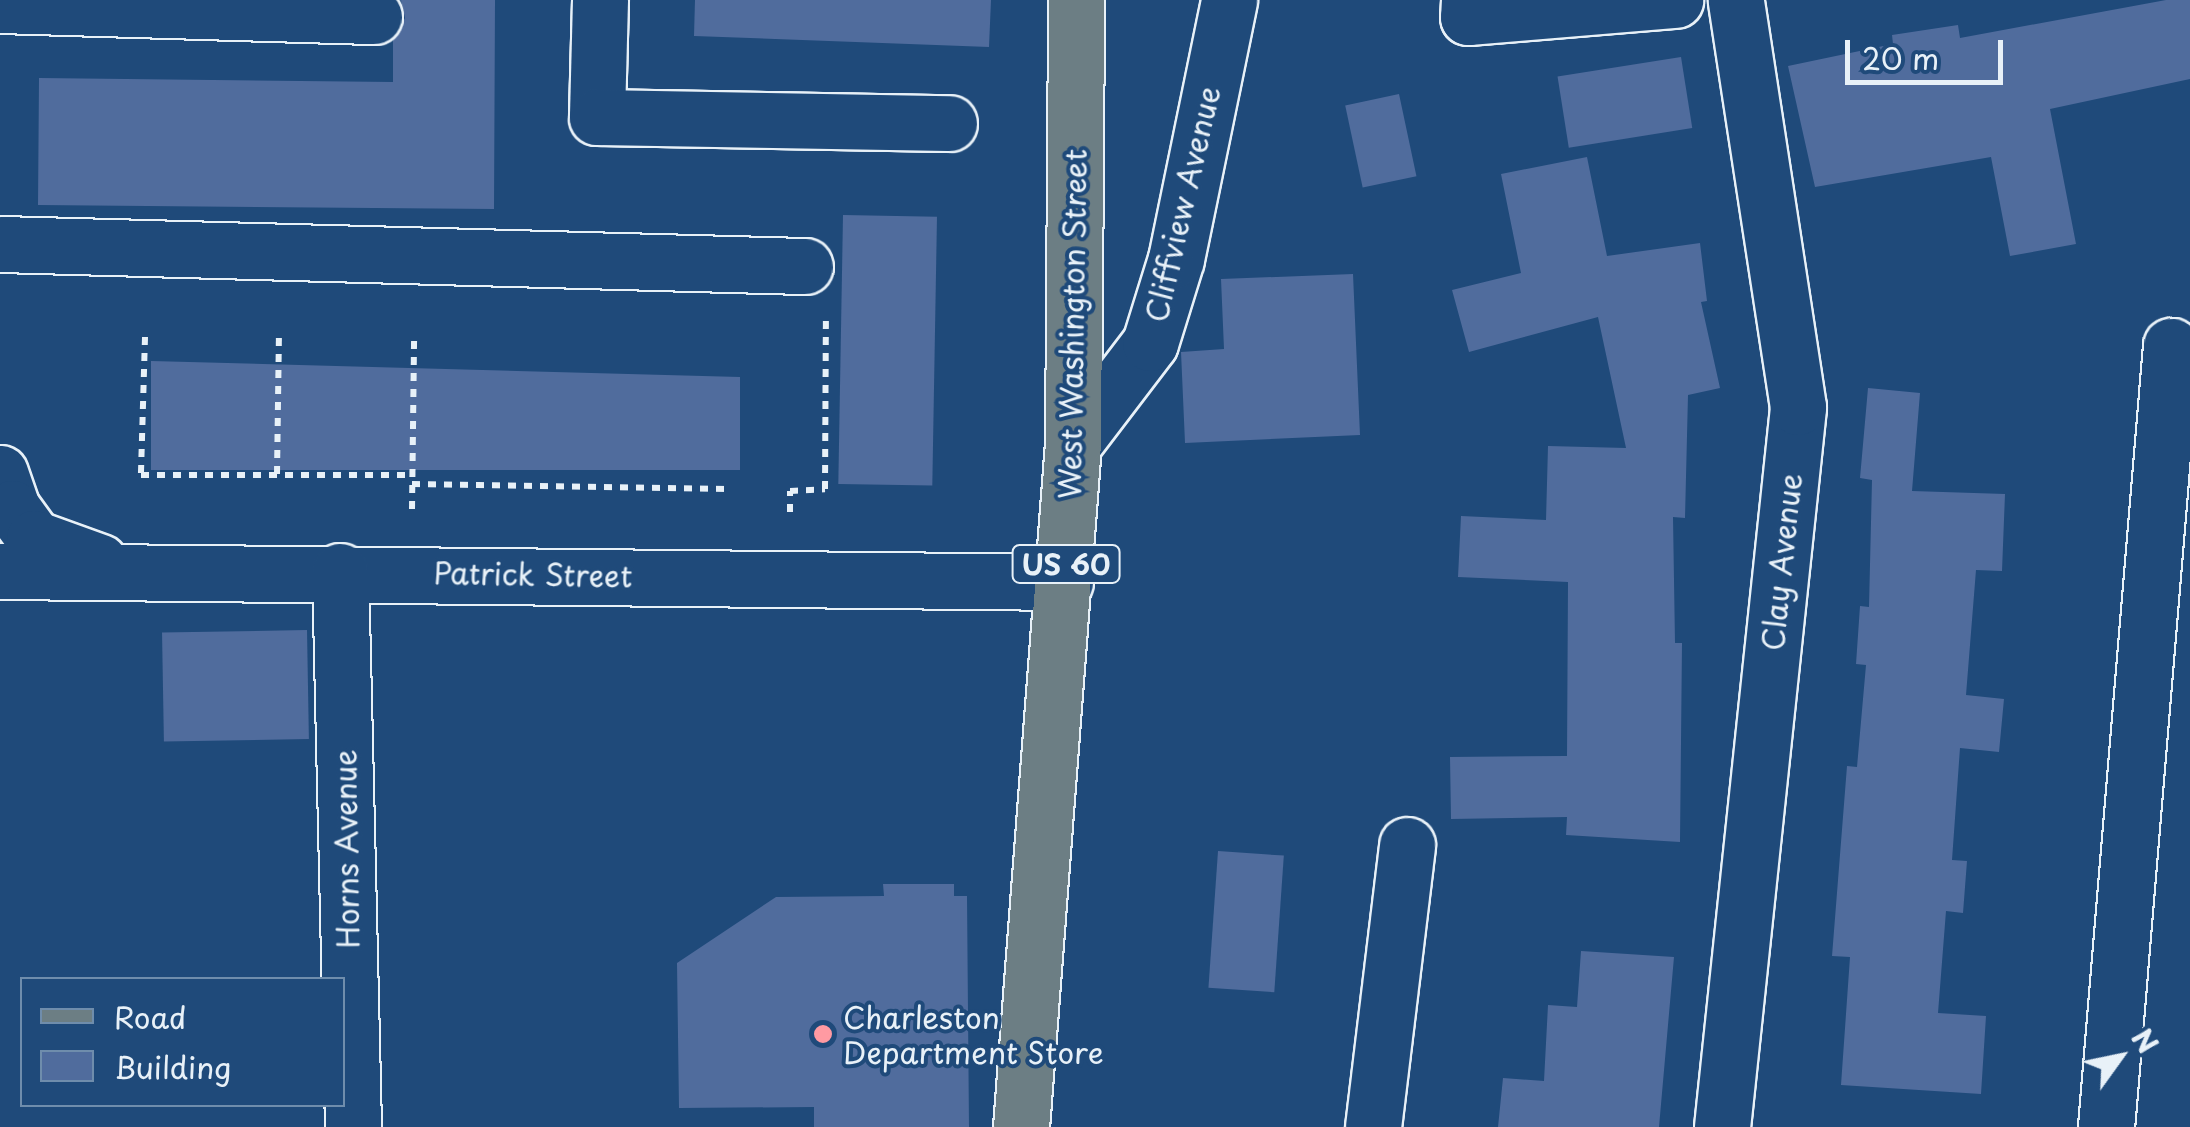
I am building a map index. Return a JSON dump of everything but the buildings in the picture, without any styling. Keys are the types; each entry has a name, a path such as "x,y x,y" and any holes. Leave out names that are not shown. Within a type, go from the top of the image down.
{"main road":[{"name":"West Washington Street","path":"1021,1127 1073,444 1076,0"}],"street":[{"path":"600,0 597,117 949,124"},
{"name":"Cliffview Avenue","path":"1073,444 1150,343 1176,259 1229,0"},
{"path":"1468,8 1675,0"},
{"name":"Clay Avenue","path":"1722,1127 1798,407 1736,0"},
{"path":"0,5 374,16"},
{"path":"0,244 815,285"},
{"path":"2106,1127 2170,346"},
{"path":"0,472 12,508 34,538 136,575"},
{"name":"Patrick Street","path":"0,571 1065,582"},
{"name":"Horns Avenue","path":"340,572 353,1127"},
{"path":"1373,1127 1407,845"}],"path":[{"path":"790,512 790,491 824,489 815,285"},
{"path":"145,337 141,475 277,474 728,489"},
{"path":"277,474 279,338"},
{"path":"412,509 414,339"}],"place":[{"name":"Charleston Department Store","path":"823,1034"}]}
